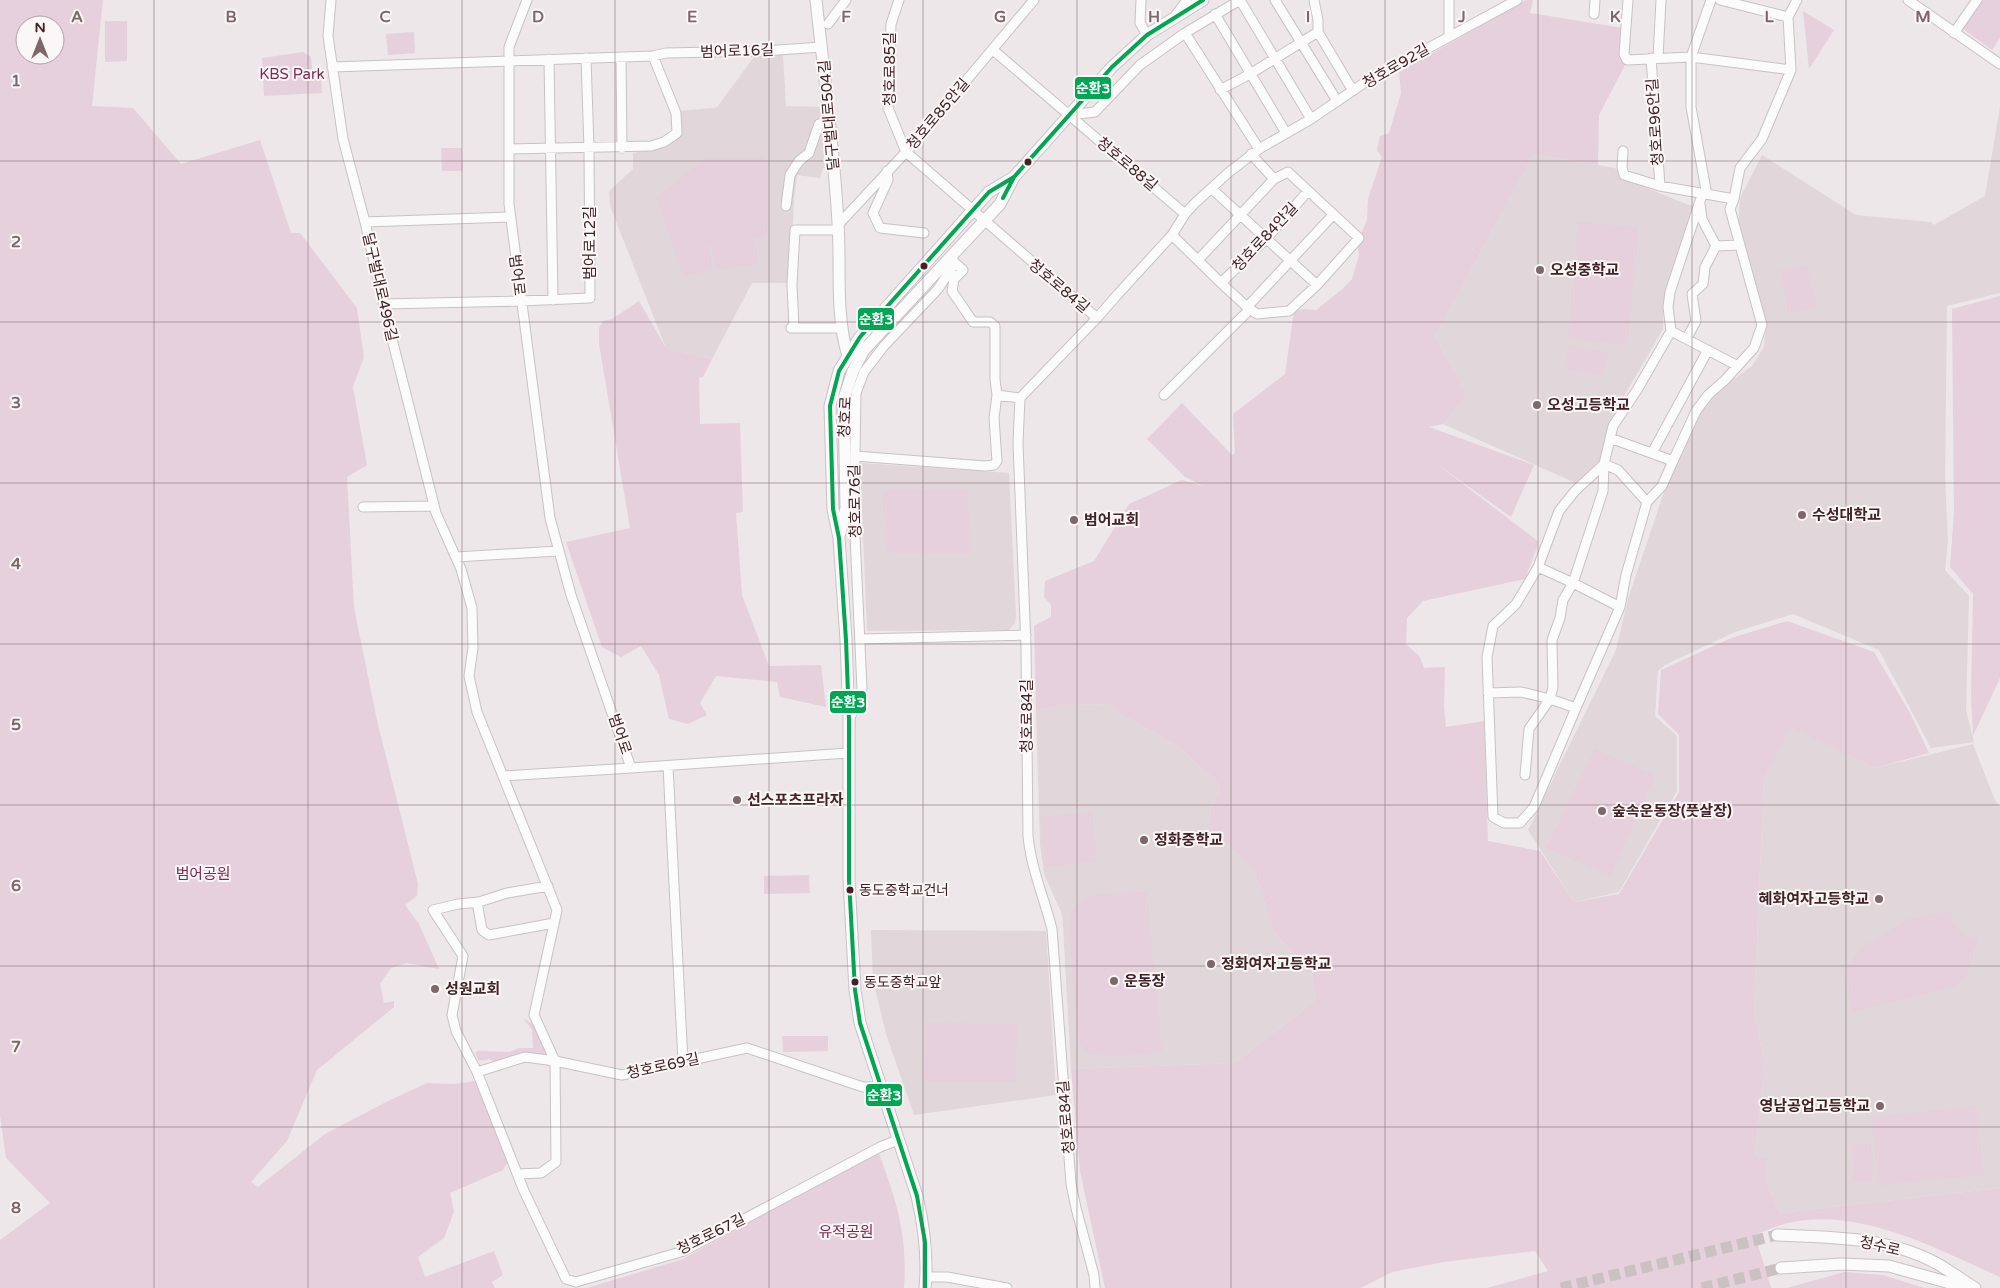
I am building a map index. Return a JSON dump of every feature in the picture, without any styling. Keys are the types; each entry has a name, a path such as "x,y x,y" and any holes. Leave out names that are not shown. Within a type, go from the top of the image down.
{"main road":[{"name":"달구벌대로504길","path":"816,0 830,122 838,228 841,328 848,356"},
{"name":"청호로","path":"839,538 846,508 844,404 848,383 864,350 953,260 1000,204 1014,177 1112,67 1147,36 1203,0"},
{"name":"청호로","path":"926,1282 923,1221 917,1196 860,1023 855,990 849,880 849,720 839,538 833,509 830,406 839,371 867,328 989,192 1014,177"},
{"name":"청수로","path":"1777,1235 1839,1238 1891,1246 1934,1262 1975,1288"},
{"name":"청수로","path":"1781,1268 1842,1264 1890,1266 1968,1288"}],"street":[{"name":"달구벌대로496길","path":"331,0 328,36 342,139 365,222 383,304 434,506 456,557 472,608 473,648 471,685 477,712 503,776"},
{"name":"범어로","path":"527,0 509,47 510,216 520,302 550,518 571,595 631,768 848,753"},
{"path":"828,24 846,0"},
{"name":"청호로85길","path":"899,0 890,24 888,108 906,152 984,221"},
{"name":"청호로85안길","path":"838,228 906,152 1034,0"},
{"path":"1140,0 1140,23 1147,36"},
{"path":"1172,20 1186,0"},
{"path":"993,50 1069,115 1095,112 1140,65 1185,33 1240,0 1311,119"},
{"path":"1275,0 1337,101"},
{"name":"청호로92길","path":"1314,0 1318,32 1352,91 1517,0"},
{"path":"1449,0 1449,36"},
{"path":"1594,14 1595,0"},
{"path":"1628,0 1624,54 1627,60 1691,57 1791,70"},
{"path":"1655,58 1661,0"},
{"path":"1525,775 1529,729 1550,699 1553,687 1552,640 1560,618 1563,600 1573,583 1603,491 1604,464 1613,426 1638,390 1671,331 1668,307 1670,292 1706,190 1691,107 1691,57 1710,0"},
{"path":"1720,0 1788,18"},
{"path":"1604,464 1575,491 1559,511 1538,567 1516,604 1493,626 1487,657 1493,817 1504,823 1520,823 1534,807 1620,607 1626,575 1647,502 1662,486 1696,411 1708,395 1754,348 1762,326 1730,209 1734,199 1740,168 1762,139 1791,70 1788,18 1797,0"},
{"path":"1908,0 2000,64"},
{"path":"1954,33 1977,0"},
{"path":"1215,14 1286,134"},
{"path":"1220,90 1275,60 1318,32"},
{"path":"1185,33 1255,152 1274,179 1198,260"},
{"name":"범어로16길","path":"510,60 653,56 666,53 763,51 822,47"},
{"path":"509,149 622,148 651,146 664,142 677,133 676,113 653,56"},
{"path":"621,57 622,148"},
{"path":"586,58 589,148"},
{"name":"청호로96안길","path":"1655,58 1660,186"},
{"path":"549,59 553,300"},
{"path":"332,67 510,60"},
{"path":"1097,318 1172,235 1185,214 1228,173 1255,152 1311,119 1352,91"},
{"name":"청호로88길","path":"1069,115 1185,214"},
{"path":"786,206 790,176 799,161 809,153 819,124 830,122"},
{"name":"범어로12길","path":"383,304 520,302 590,298 589,148"},
{"name":"청호로96안길","path":"1623,151 1622,167 1624,175 1702,198 1734,199"},
{"path":"887,171 888,180 873,213 880,228 924,233"},
{"name":"청호로84안길","path":"1172,235 1221,284 1257,314 1289,311 1360,238 1288,172 1274,179"},
{"path":"1212,189 1317,284"},
{"name":"청호로84안길","path":"1221,284 1267,238 1308,191"},
{"path":"1702,198 1702,219 1716,246"},
{"path":"1164,395 1248,308 1333,215"},
{"path":"365,222 510,216"},
{"name":"청호로84길","path":"984,221 1097,318 1020,398 1018,427 1026,635 1028,836 1030,855 1045,900 1052,929 1071,1184 1094,1275 1095,1288"},
{"path":"838,228 795,230 792,285 793,328 841,328"},
{"path":"1716,246 1739,245"},
{"path":"1687,338 1696,321 1692,294 1703,284 1705,267 1716,246"},
{"path":"854,456 985,466 994,465 997,461 994,418 997,395 995,378 995,326 990,322 973,322 952,291 954,279 963,270 953,260"},
{"name":"청호로76길","path":"849,720 862,689 854,514 856,393 864,372 884,346 938,289 953,260"},
{"path":"1671,331 1738,366"},
{"path":"1652,453 1708,350"},
{"path":"997,395 1020,398"},
{"path":"1610,438 1673,461"},
{"path":"1604,464 1618,470 1647,502"},
{"path":"363,507 434,506"},
{"path":"456,557 558,551"},
{"path":"1538,567 1620,607"},
{"path":"861,639 1026,635"},
{"path":"1488,693 1521,692 1576,708"},
{"path":"668,766 683,1062"},
{"path":"517,1174 541,1172 556,1162 555,1061 534,1015 557,910 503,776 631,768"},
{"path":"548,886 507,893 477,902 482,930 489,935 554,923"},
{"name":"청호로67길","path":"477,902 433,910 463,956 452,1014 456,1031 477,1072 517,1174 566,1279 576,1282 684,1251 880,1147 898,1140"},
{"name":"청호로69길","path":"477,1072 525,1057 555,1061 622,1075 747,1048 864,1087 881,1087"},
{"path":"926,1282 946,1277 1007,1288"}],"shaded area":[{"path":"756,54 783,55 786,106 821,107 825,168 823,168 820,178 797,175 790,283 752,283 712,359 666,348 610,206 609,191 633,169 633,153 660,148 678,134 678,111 718,106"},
{"name":"수성대학교","path":"2000,107 2000,293 1947,306 1945,475 1948,541 1945,570 1969,596 1966,710 1974,742 1931,748 1879,650 1793,614 1735,632 1665,665 1658,671 1655,716 1677,736 1677,791 1619,892 1574,902 1528,830 1616,650 1628,599 1665,489 1700,412 1722,388 1752,366 1764,347 1766,323 1738,227 1740,198 1762,155 1856,215 1931,222 1934,225 1985,196"},
{"path":"1534,154 1615,168 1622,178 1694,207 1666,291 1663,308 1663,329 1608,424 1601,459 1576,483 1443,424 1467,395 1435,336"},
{"path":"860,463 1009,473 1016,616 1015,623 1009,630 867,631"},
{"name":"정화여자고등학교","path":"1113,704 1122,715 1181,748 1214,778 1220,788 1212,810 1253,867 1274,932 1311,973 1316,1000 1235,1063 1071,1069 1062,914 1044,874 1040,844 1036,711 1060,705"},
{"name":"혜화여자고등학교","path":"1791,726 1875,768 1973,744 1994,798 2000,807 2000,1188 1780,1213 1766,1182 1766,1158 1755,1158 1764,1064 1754,1008 1764,779"},
{"path":"871,930 1046,931 1056,1095 914,1115 886,1034 873,980"}],"green space":[{"name":"범어공원","path":"0,0 103,0 92,106 133,108 181,164 260,140 291,233 300,233 357,308 364,357 353,387 367,465 347,477 354,608 378,725 418,884 417,896 405,905 419,924 439,969 407,963 391,968 380,984 384,1003 394,1001 394,1007 317,1070 287,1141 251,1182 258,1187 325,1134 427,1083 453,1084 476,1081 508,1161 503,1170 450,1193 454,1212 444,1238 418,1257 425,1277 494,1251 503,1275 492,1282 495,1288 0,1288 0,1240 50,1203 6,1158 0,1116"},
{"path":"1526,0 1533,0 1530,13 1623,28 1621,52 1625,65 1599,115 1598,165 1534,154 1435,336 1467,395 1443,424 1429,427 1534,465 1511,517 1437,464 1539,542 1525,579 1423,601 1407,618 1406,644 1420,657 1424,668 1445,667 1444,707 1446,727 1484,721 1488,841 1540,851 1574,902 1619,894 1679,792 1679,735 1658,714 1661,670 1731,638 1787,621 1874,652 1910,713 1929,753 1875,768 1791,727 1764,779 1754,1008 1764,1064 1755,1158 1766,1158 1766,1182 1780,1213 2000,1188 2000,1277 1899,1234 1845,1221 1818,1219 1792,1222 1755,1235 1771,1288 1487,1288 1548,1271 1535,1251 1444,1262 1392,1272 1361,1288 1105,1288 1080,1171 1071,1069 1235,1063 1316,1000 1311,973 1274,932 1253,867 1209,827 1212,810 1220,788 1214,778 1181,748 1122,715 1113,708 1113,704 1060,705 1036,711 1034,626 1051,617 1051,605 1044,597 1045,581 1094,561 1129,504 1182,480 1203,486 1185,477 1147,439 1182,403 1232,455 1235,453 1233,414 1285,374 1294,311 1304,309 1316,310 1352,279 1359,255 1357,244 1367,220 1368,199 1382,157 1377,150 1380,136 1389,133 1401,93 1399,72"},
{"path":"1983,0 2000,0 2000,38 1992,50 1963,29"},
{"path":"1803,11 1834,30 1809,69"},
{"path":"105,21 127,21 127,61 105,62"},
{"path":"414,32 415,53 388,55 386,34"},
{"name":"KBS Park","path":"303,52 311,57 313,76 321,75 322,93 264,96 262,58"},
{"path":"441,148 462,148 463,171 442,171"},
{"path":"764,157 768,161 767,236 732,243 754,239 758,264 716,270 712,246 675,252 656,197 705,159"},
{"path":"1579,222 1638,227 1627,345 1568,339"},
{"path":"709,247 713,270 684,276 675,253"},
{"path":"1807,265 1816,307 1789,313 1780,271"},
{"path":"2000,296 2000,678 1973,736 1971,696 1973,594 1950,567 1954,512 1952,309"},
{"path":"639,301 666,348 712,359 703,377 699,378 700,424 740,423 743,512 736,513 742,595 769,666 821,665 826,707 780,697 777,682 716,676 700,703 707,715 688,724 669,719 659,675 641,646 621,657 602,647 566,542 630,528 599,344 599,328 603,321 612,319"},
{"path":"1569,346 1607,352 1603,375 1565,369"},
{"path":"886,490 968,490 970,553 891,553 887,549 883,495"},
{"name":"숲속운동장(풋살장)","path":"1595,749 1655,775 1611,876 1546,848"},
{"path":"1091,812 1096,861 1046,867 1041,817"},
{"path":"809,875 810,893 764,894 764,876"},
{"name":"운동장","path":"1146,892 1162,1052 1113,1056 1088,1052 1083,1049 1078,1040 1069,923 1072,913 1077,904 1090,897"},
{"path":"1950,911 1952,924 1956,924 1966,938 1978,936 1965,977 1950,988 1851,1012 1847,968 1861,948 1909,919"},
{"path":"523,1018 534,1025 546,1048 545,1056 526,1052 494,1062 490,1059 479,1061 475,1052 510,1052 518,1048 533,1048 532,1030"},
{"path":"925,1023 1017,1024 1016,1082 924,1081"},
{"path":"782,1036 828,1036 828,1051 783,1052"},
{"path":"1976,1106 1983,1175 1879,1185 1872,1117"},
{"path":"1871,1144 1872,1181 1854,1181 1852,1145"},
{"name":"유적공원","path":"878,1151 899,1218 904,1251 904,1288 587,1288 683,1259"},
{"path":"1844,1272 1883,1275 1924,1288 1787,1288"}],"tunnel":[{"path":"1561,1288 1777,1235"},
{"path":"1702,1288 1781,1268"}],"transit line":[{"name":"순환3","path":"1003,198 1014,177 1112,67 1147,35 1203,0"},
{"name":"순환3","path":"925,1288 925,1242 917,1196 860,1023 855,990 849,880 849,720 846,640 839,538 833,509 830,406 839,371 860,337 989,192 1014,177"}],"place":[{"name":"오성중학교","path":"1540,270"},
{"name":"오성고등학교","path":"1537,405"},
{"name":"수성대학교","path":"1802,515"},
{"name":"범어교회","path":"1074,520"},
{"name":"선스포츠프라자","path":"737,800"},
{"name":"숲속운동장(풋살장)","path":"1602,811"},
{"name":"정화중학교","path":"1144,840"},
{"name":"동도중학교건너","path":"850,890"},
{"name":"혜화여자고등학교","path":"1879,899"},
{"name":"정화여자고등학교","path":"1211,964"},
{"name":"운동장","path":"1114,981"},
{"name":"동도중학교앞","path":"855,982"},
{"name":"성원교회","path":"435,989"},
{"name":"영남공업고등학교","path":"1880,1106"}]}
